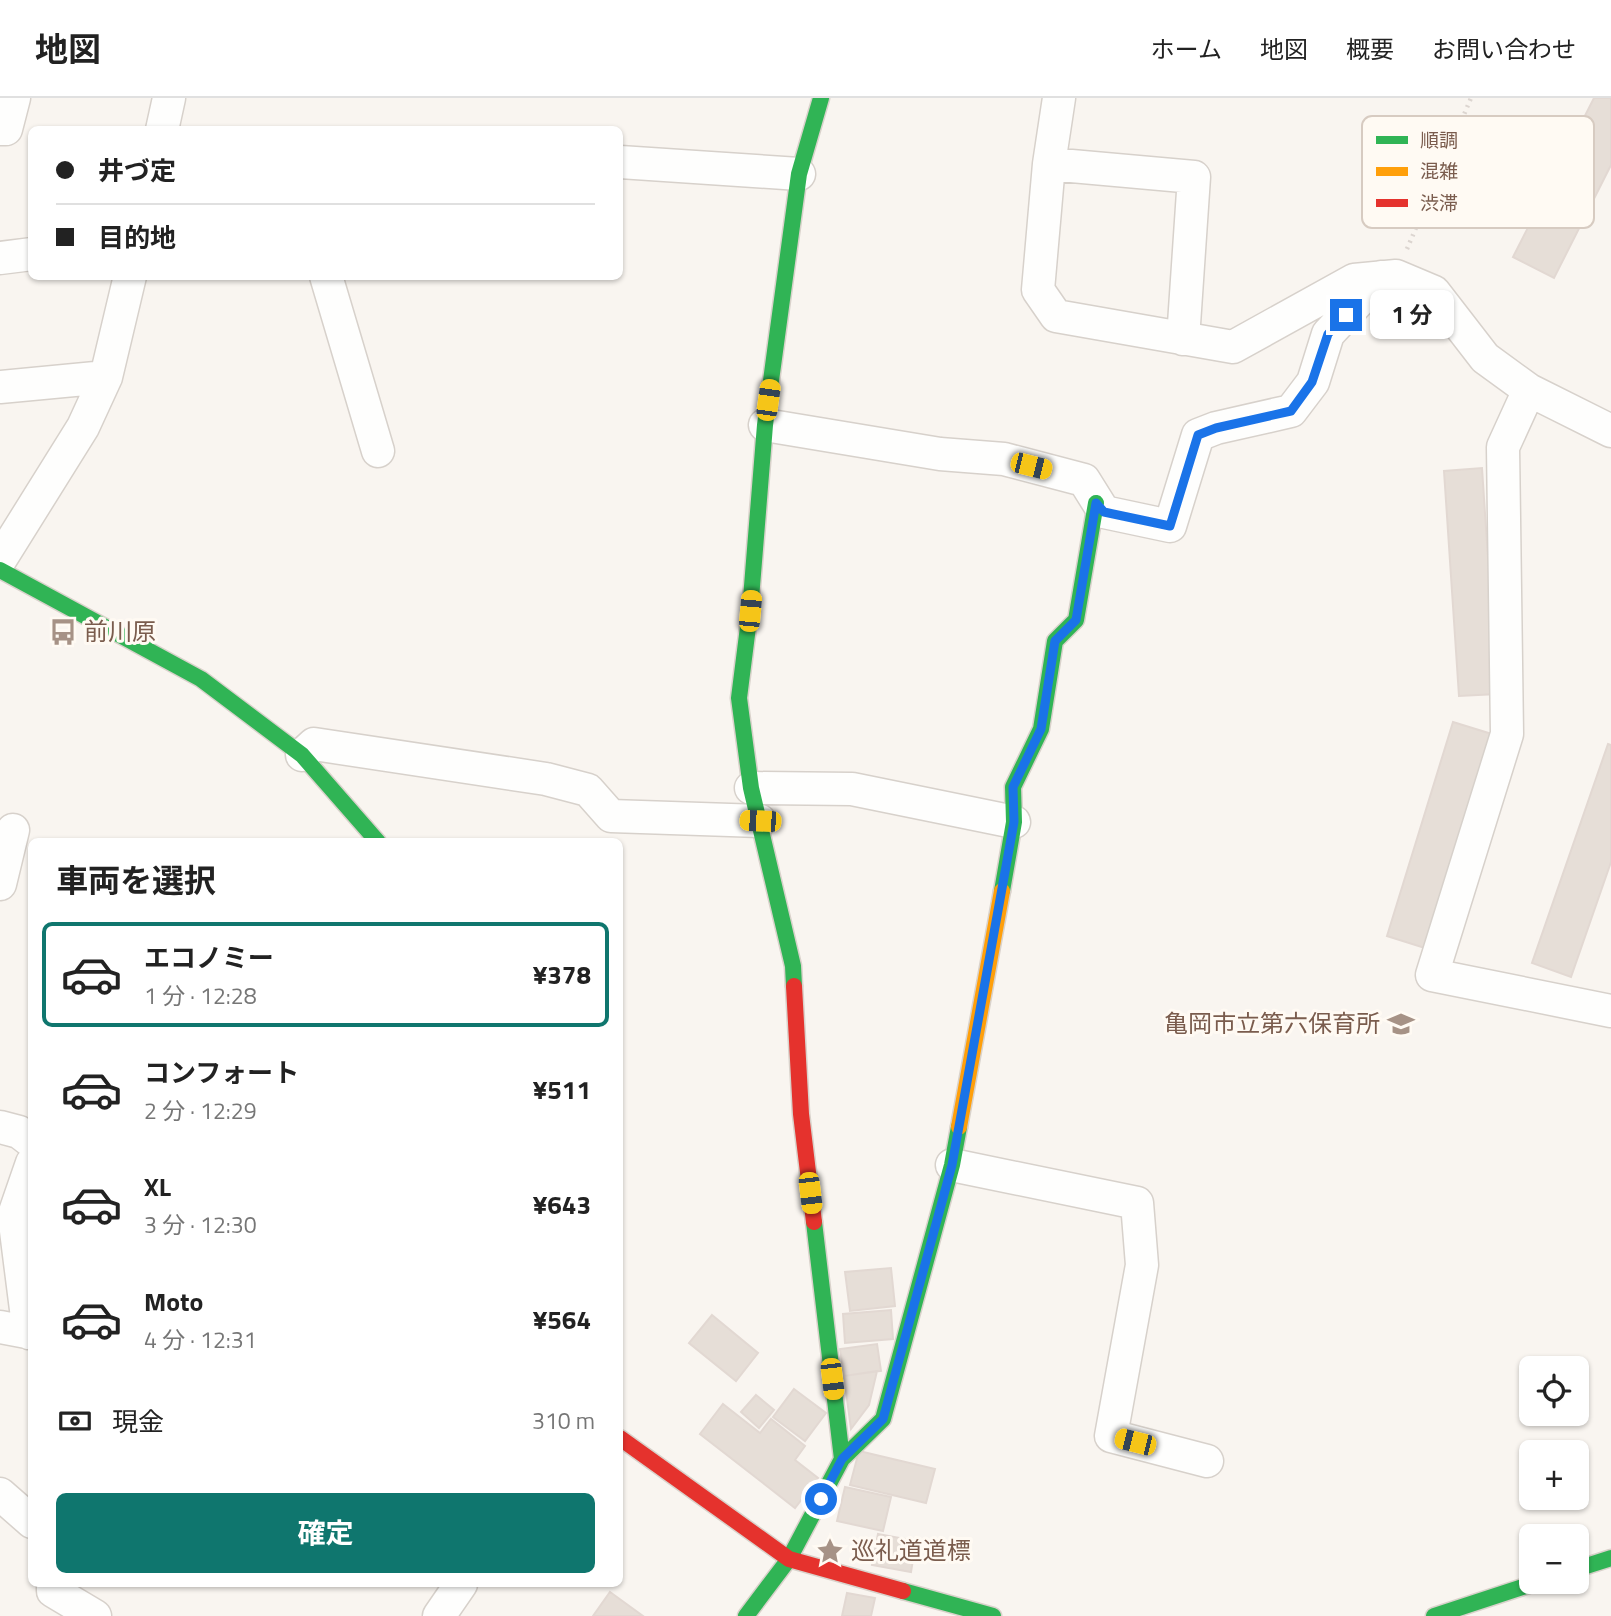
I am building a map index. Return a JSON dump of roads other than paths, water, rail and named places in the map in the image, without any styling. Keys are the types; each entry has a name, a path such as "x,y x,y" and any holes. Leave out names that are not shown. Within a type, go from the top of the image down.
{"street":[{"path":"0,129 5,129 14,98"},
{"path":"163,126 169,98"},
{"path":"821,98 799,174 765,425 750,611 739,698 751,788 793,965 801,1114 842,1459"},
{"path":"1059,98 1049,164 1038,290 1055,316 1233,346 1354,279 1389,276 1434,292 1485,358 1529,390 1611,431"},
{"path":"623,162 799,174"},
{"path":"1049,164 1194,177 1183,339"},
{"path":"0,258 28,254"},
{"path":"765,425 940,454 1004,459 1084,480 1104,512 1170,526 1198,435 1216,428 1291,411 1312,382 1328,334 1389,276"},
{"path":"0,560 83,427 106,377 129,280"},
{"path":"327,280 378,451"},
{"path":"0,387 106,377"},
{"path":"1529,390 1503,447 1507,734 1432,975 1611,1011"},
{"path":"747,1616 789,1559 842,1459 883,1419 952,1165 1014,822 1013,787 1041,729 1055,641 1076,620 1096,503"},
{"path":"0,569 201,679 302,755 375,838"},
{"path":"302,755 314,744 546,779 588,790 611,816 760,821"},
{"path":"751,788 852,789 1014,822"},
{"path":"0,884 15,832"},
{"path":"0,1127 19,1132 28,1153"},
{"path":"952,1165 1137,1203 1142,1265 1111,1436 1207,1461"},
{"path":"20,1331 14,1215 28,1170"},
{"path":"623,1440 789,1559 993,1616"},
{"path":"0,1494 28,1518"},
{"path":"1589,1565 1611,1558"},
{"path":"54,1587 53,1591 95,1616"},
{"path":"439,1616 459,1587"},
{"path":"1434,1616 1519,1588"}],"place":[{"name":"前川原","path":"63,632"},
{"name":"亀岡市立第六保育所","path":"1401,1024"},
{"name":"巡礼道道標","path":"830,1551"}]}
